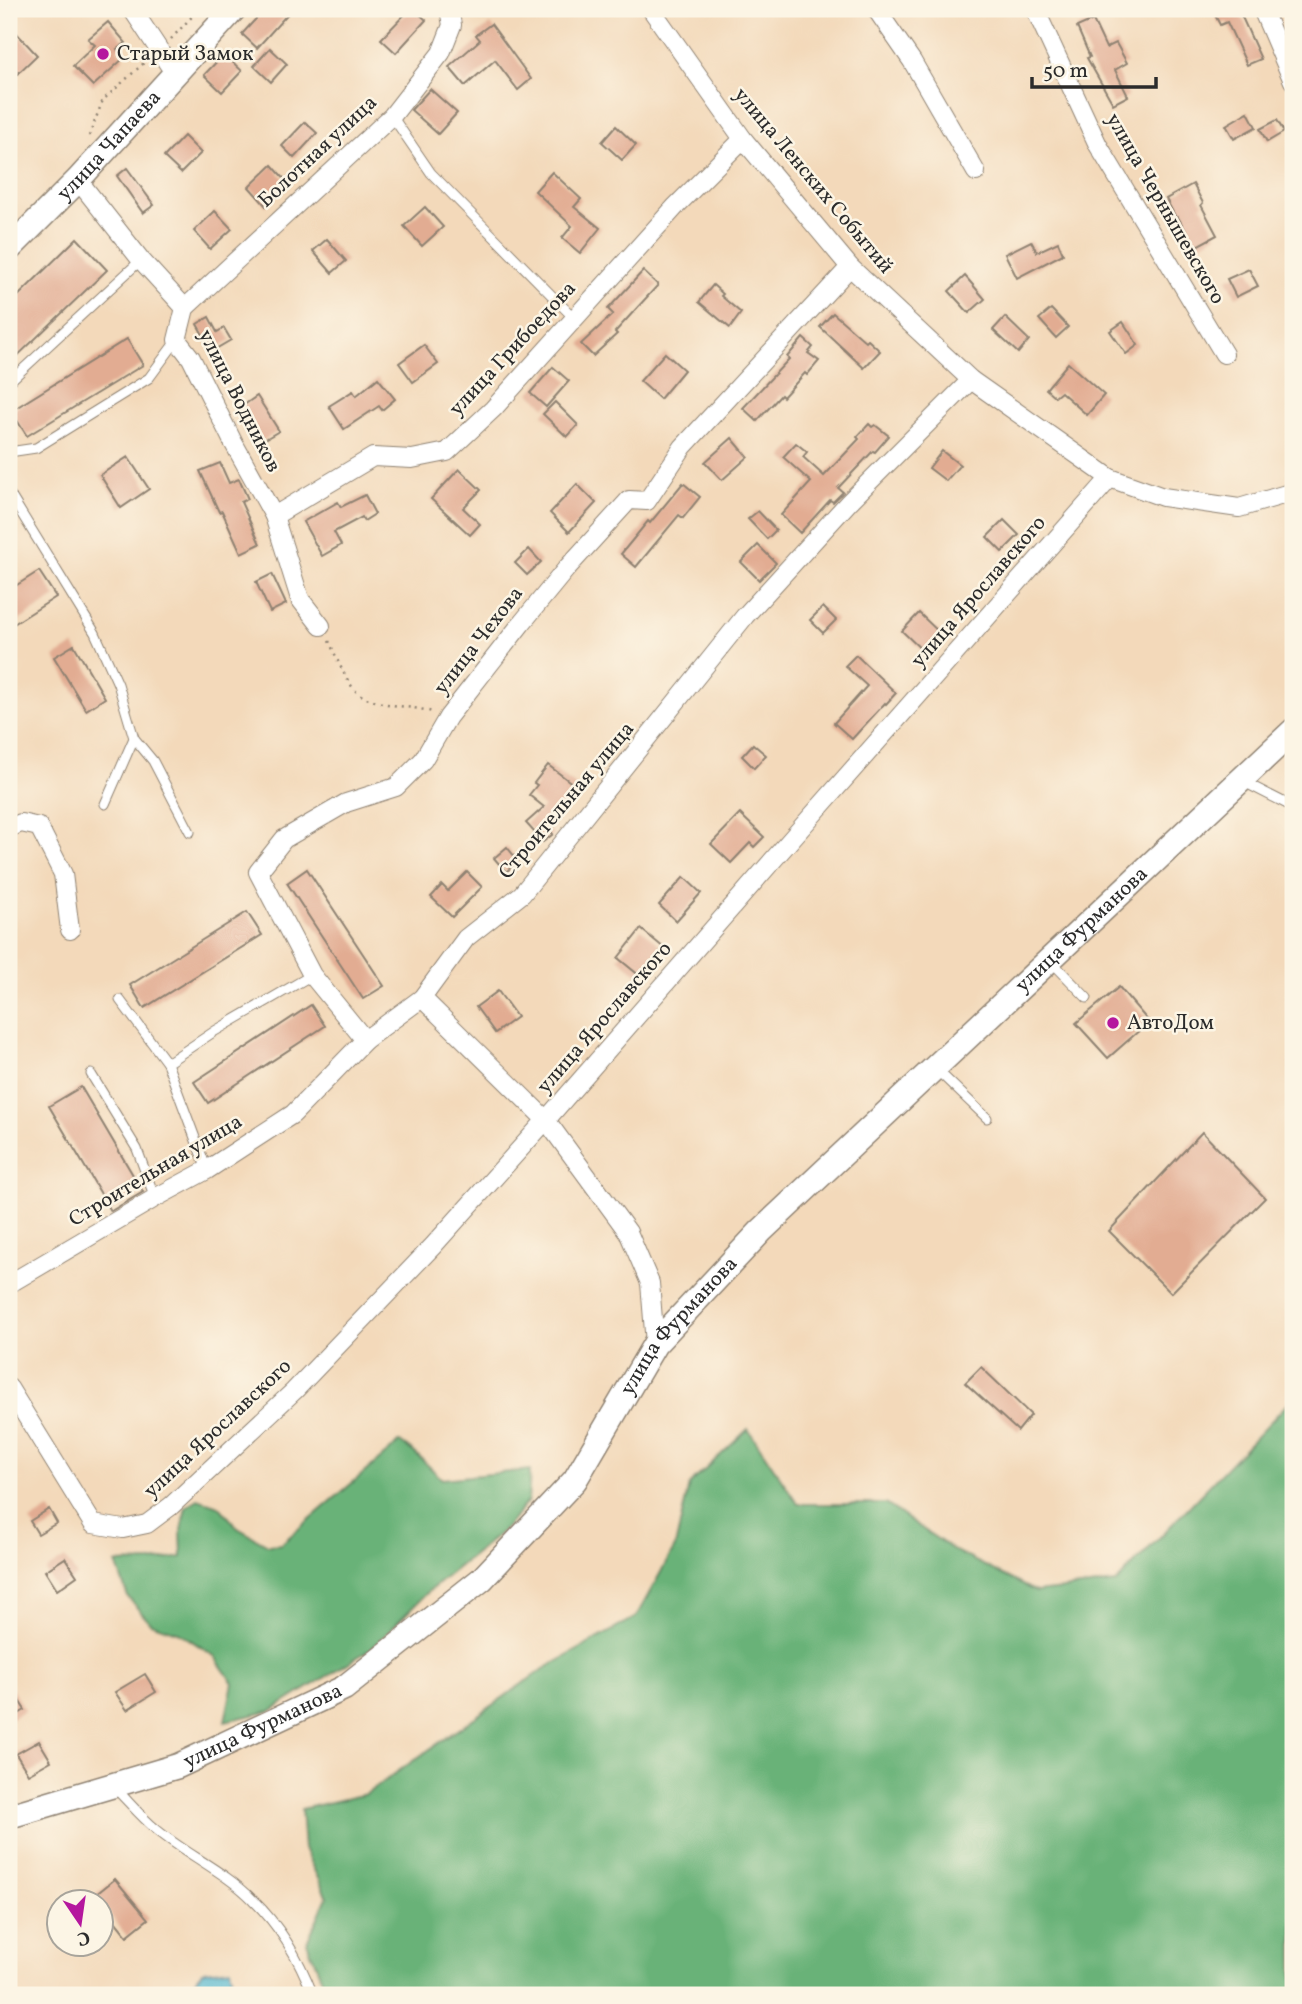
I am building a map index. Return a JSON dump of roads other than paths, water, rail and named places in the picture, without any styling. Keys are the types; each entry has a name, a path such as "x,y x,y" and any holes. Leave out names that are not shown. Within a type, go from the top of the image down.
{"main road":[{"name":"улица Чапаева","path":"9,249 78,180 234,9"},
{"name":"улица Фурманова","path":"9,1816 178,1766 344,1688 482,1579 575,1480 655,1344 761,1231 1293,731"}],"street":[{"path":"132,9 175,74"},
{"name":"Болотная улица","path":"185,308 391,116 441,53 452,25 449,9"},
{"name":"улица Ленских Событий","path":"651,9 743,139 850,267 971,380 1110,478 1163,497 1239,508 1293,492"},
{"path":"876,9 912,61 976,172"},
{"name":"улица Чернышевского","path":"1035,9 1098,145 1224,354"},
{"path":"1262,9 1293,82"},
{"name":"улица Грибоедова","path":"274,516 373,457 412,459 447,452 493,409 676,206 743,139"},
{"name":"улица Водников","path":"78,180 141,260 185,308 177,340 191,358 274,516 300,599 321,626"},
{"name":"улица Чехова","path":"365,1040 312,975 258,872 284,839 346,803 396,787 423,760 448,717 597,534 629,500 647,501 683,447 850,267"},
{"name":"Строительная улица","path":"9,1284 207,1170 293,1114 365,1040 422,998 466,938 522,894 746,617 849,502 971,380"},
{"name":"улица Ярославского","path":"9,1388 93,1524 123,1529 147,1524 171,1506 295,1391 433,1246 1110,478"},
{"path":"9,828 21,822 39,827 63,874 70,930"},
{"path":"422,998 546,1120 628,1232 650,1283 655,1344"}],"lane":[{"path":"391,116 430,173 574,318"},
{"path":"9,382 141,260"},
{"path":"9,452 36,448 149,378 177,340"},
{"path":"9,493 95,632 118,684 134,738 153,761 190,832"},
{"path":"105,804 134,738"},
{"path":"1241,780 1293,807"},
{"path":"1049,960 1087,998"},
{"path":"167,1063 215,1031 312,975"},
{"path":"120,1000 167,1063 207,1170"},
{"path":"934,1068 987,1118"},
{"path":"91,1074 137,1149 155,1198"},
{"path":"111,1785 157,1830 253,1899 302,1966 313,1995"}],"water":[{"path":"230,1968 236,1995 182,1995 204,1971"}],"place":[{"name":"Старый Замок","path":"103,54"},
{"name":"АвтоДом","path":"1113,1023"}]}
